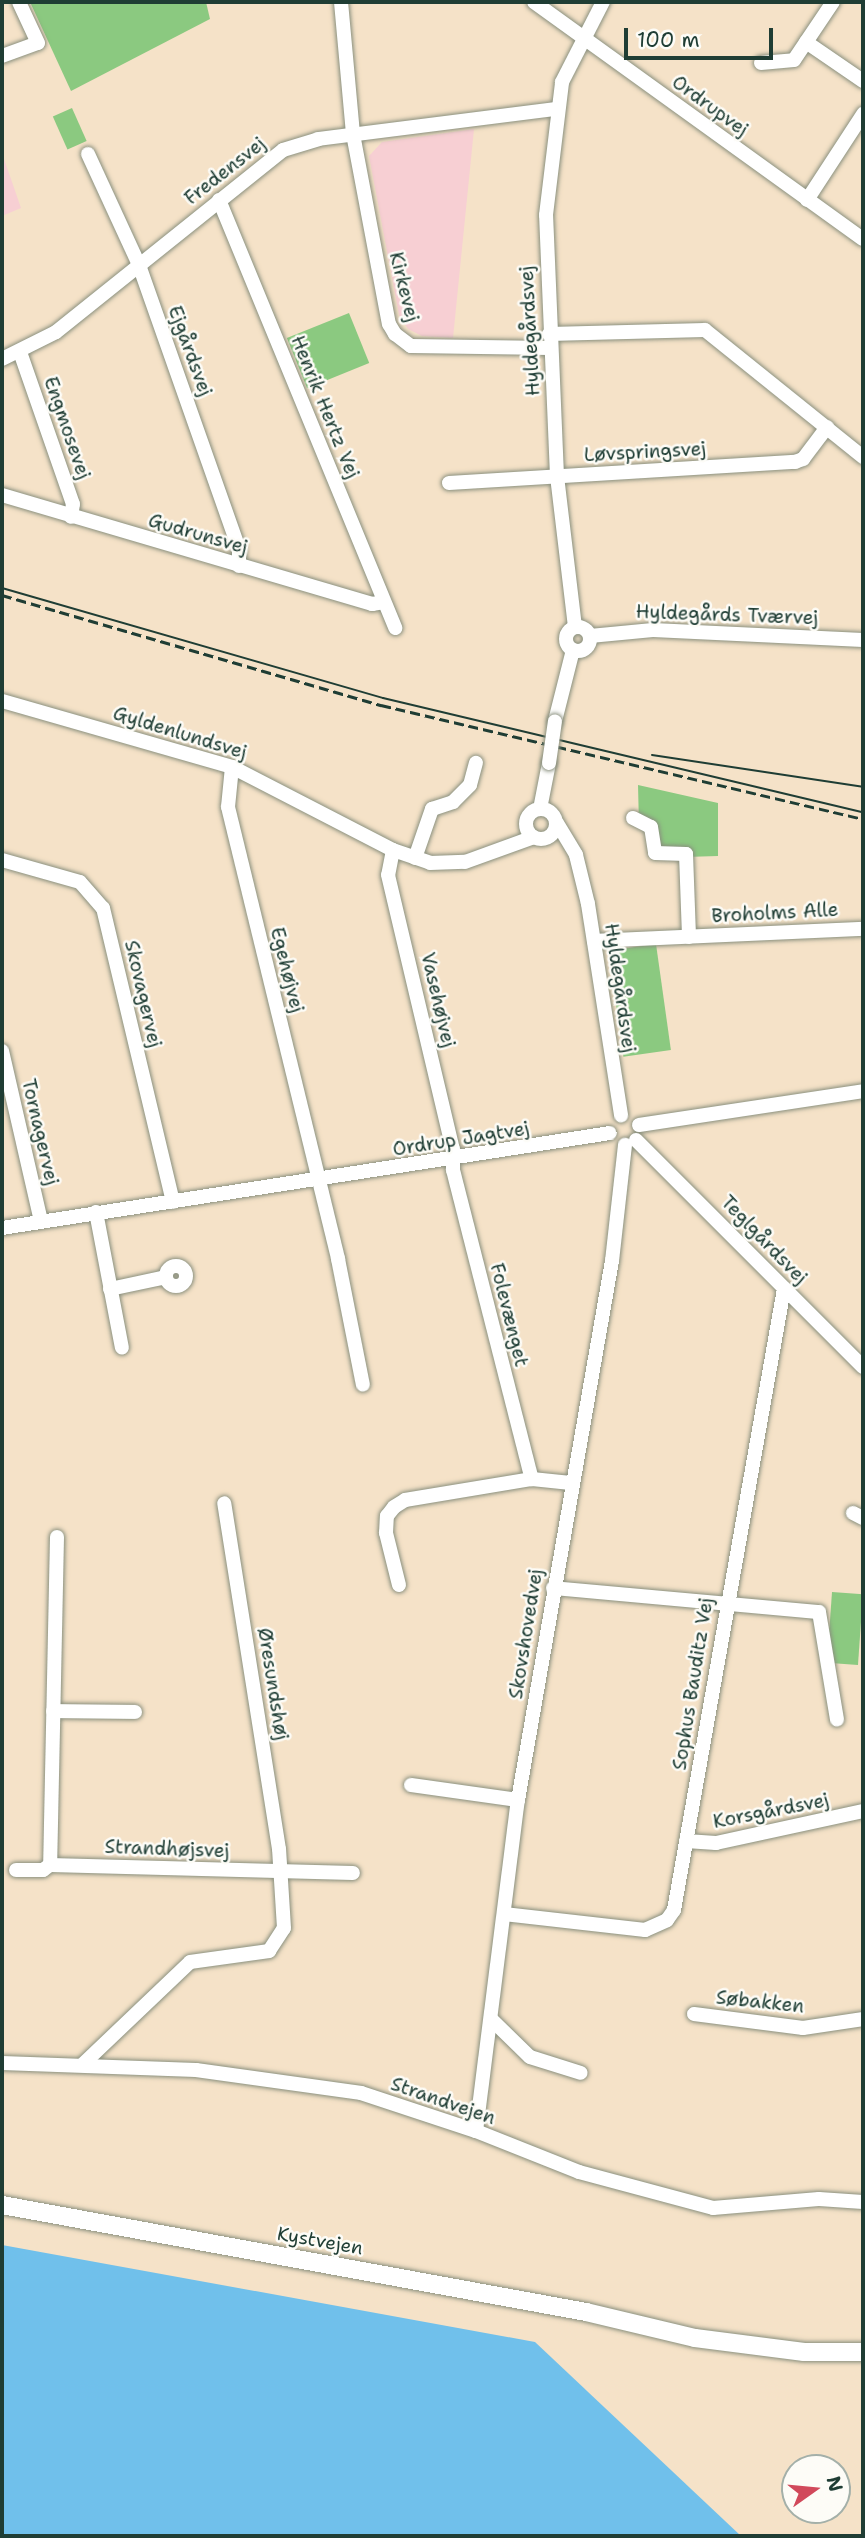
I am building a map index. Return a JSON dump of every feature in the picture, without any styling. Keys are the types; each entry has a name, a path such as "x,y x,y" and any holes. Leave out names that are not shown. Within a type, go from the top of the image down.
{"main road":[{"name":"Kystvejen","path":"2,2205 586,2312 629,2323 804,2352 863,2352"},
{"name":"Kystvejen","path":"2,2216 584,2323 629,2323"},
{"name":"Kystvejen","path":"766,2346 863,2342"}],"street":[{"path":"2,57 38,43 19,2"},
{"name":"Kirkevej","path":"341,2 353,134 389,324 402,341 411,346 550,341 699,328 863,457"},
{"name":"Ordrupvej","path":"534,2 863,239"},
{"name":"Hyldegårdsvej","path":"575,627 557,476 545,246 555,109 582,37 603,2"},
{"path":"761,64 793,60 833,2"},
{"path":"806,42 863,81"},
{"name":"Fredensvej","path":"2,359 56,332 283,150 353,134 555,109"},
{"path":"807,200 863,114"},
{"name":"Ejgårdsvej","path":"88,154 139,265 239,548 239,566"},
{"name":"Henrik Hertz Vej","path":"219,200 395,628"},
{"name":"Engmosevej","path":"20,352 73,503 72,517"},
{"name":"Løvspringsvej","path":"449,483 795,463 803,459 827,427"},
{"name":"Gudrunsvej","path":"2,495 372,604 384,602"},
{"path":"530,832 528,816 549,820 549,763 555,721 573,650 567,636 575,627 586,629 590,636 586,648 573,650"},
{"name":"Hyldegårds Tværvej","path":"590,636 653,630 863,640"},
{"name":"Gyldenlundsvej","path":"2,701 232,767 393,850 415,858 447,864 503,849 549,820"},
{"path":"415,858 432,809 453,802 470,785 476,763"},
{"name":"Egehøjvej","path":"232,767 228,807 318,1181"},
{"name":"Broholms Alle","path":"633,818 651,827 655,853 685,854 689,937"},
{"name":"Hyldegårdsvej","path":"549,820 578,869 594,941 621,1115"},
{"name":"Vasehøjvej","path":"393,850 388,876 453,1160"},
{"name":"Skovagervej","path":"2,860 79,882 98,897 173,1202"},
{"name":"Broholms Alle","path":"594,941 863,929"},
{"name":"Tornagervej","path":"2,1051 41,1221"},
{"path":"639,1125 863,1091"},
{"path":"621,1115 632,1116 639,1125 630,1143 610,1133 611,1122 621,1115"},
{"name":"Ordrup Jagtvej","path":"2,1228 453,1160 610,1133"},
{"name":"Teglgårdsvej","path":"630,1143 734,1234 783,1289 863,1367"},
{"name":"Skovshovedvej","path":"476,2131 518,1800 630,1143"},
{"name":"Folevænget","path":"453,1160 532,1479"},
{"path":"318,1181 363,1385"},
{"path":"96,1212 122,1348"},
{"path":"110,1289 166,1277"},
{"name":"Sophus Bauditz Vej","path":"504,1914 645,1930 658,1926 674,1910 783,1289"},
{"path":"399,1585 387,1533 387,1517 394,1507 405,1500 532,1479 571,1483"},
{"name":"Øresundshøj","path":"82,2065 190,1962 269,1951 284,1928 282,1871 223,1503"},
{"path":"50,1864 57,1537"},
{"path":"553,1588 819,1612 837,1719"},
{"path":"53,1711 135,1712"},
{"path":"411,1785 518,1800"},
{"name":"Korsgårdsvej","path":"686,1841 716,1843 863,1811"},
{"name":"Strandhøjsvej","path":"16,1870 43,1870 50,1864 282,1871"},
{"path":"282,1871 353,1873"},
{"name":"Søbakken","path":"694,2014 803,2028 863,2019"},
{"path":"491,2019 530,2057 581,2073"},
{"name":"Strandvejen","path":"2,2063 82,2065 276,2078 361,2094 476,2131 579,2172 713,2208 819,2199 863,2202"}],"shaded area":[{"path":"474,129 453,338 422,336 408,329 399,315 369,156 382,142"},
{"path":"2,153 21,208 2,216"}],"green space":[{"path":"30,2 206,2 210,19 71,91"},
{"path":"72,108 87,141 67,149 53,117"},
{"path":"349,313 369,363 307,388 287,338"},
{"path":"638,785 718,803 718,856 652,858 649,827 639,826"},
{"path":"656,944 671,1050 623,1057 608,951"},
{"path":"832,1592 863,1594 858,1665 827,1663"}],"water":[{"path":"2,2245 535,2342 741,2536 2,2536"}],"tram line":[{"path":"2,588 383,698 863,812"},
{"path":"652,755 863,787"}],"railway":[{"path":"2,595 381,705 863,819"}]}
